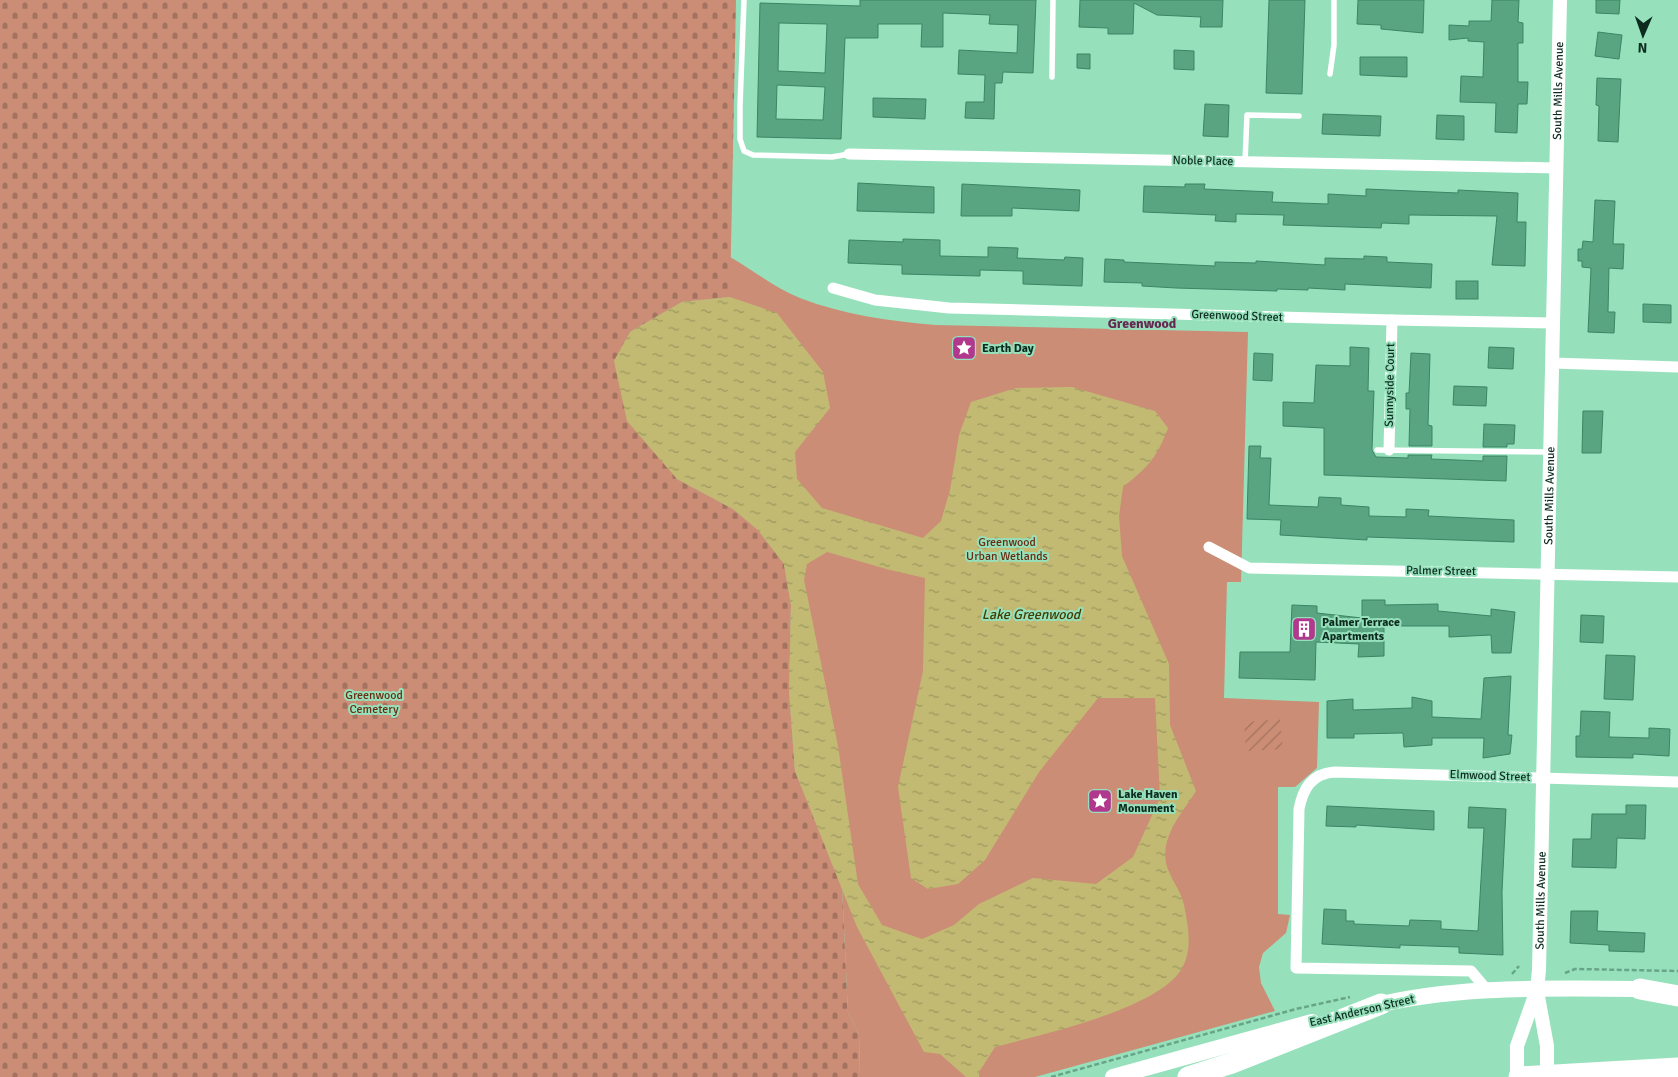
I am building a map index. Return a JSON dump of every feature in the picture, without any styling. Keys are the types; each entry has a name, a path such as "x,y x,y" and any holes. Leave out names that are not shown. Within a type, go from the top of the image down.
{"highway":[{"path":"1640,989 1678,996"},
{"path":"1188,1077 1232,1062 1381,1004"},
{"path":"1518,1077 1678,1068"}],"main road":[{"name":"East Anderson Street","path":"1113,1077 1381,1004 1487,990 1678,990"}],"street":[{"name":"South Mills Avenue","path":"1547,1077 1548,1046 1537,990 1560,0"},
{"name":"Noble Place","path":"849,154 1557,168"},
{"name":"Greenwood Street","path":"833,288 875,300 949,308 1553,323"},
{"name":"Sunnyside Court","path":"1383,450 1392,320"},
{"path":"1552,363 1678,366"},
{"name":"Palmer Street","path":"1209,547 1249,568 1678,577"},
{"name":"Elmwood Street","path":"1487,990 1471,971 1296,968 1299,809 1306,786 1324,773 1334,772 1678,782"},
{"name":"South Mills Avenue","path":"1518,1077 1517,1046 1537,990"}],"lane":[{"path":"744,0 740,98 740,139 744,151 753,156 832,157 849,154"},
{"path":"1052,77 1054,0"},
{"path":"1330,74 1334,45 1334,0"},
{"path":"1245,162 1247,115 1299,116"},
{"path":"1383,450 1550,452"}],"path":[{"path":"1563,975 1575,969 1678,971"}],"green space":[{"name":"Greenwood Cemetery","path":"0,0 736,0 730,297 682,302 630,332 677,479 733,509 758,530 784,564 791,605 789,691 795,771 842,886 848,1013 859,1034 860,1077 0,1077"},
{"name":"Greenwood Urban Wetlands","path":"730,257 773,284 800,298 833,309 884,319 936,325 1248,332 1241,582 1227,582 1224,698 1319,702 1317,768 1295,787 1278,787 1278,914 1290,915 1286,933 1263,953 1259,967 1261,983 1275,1011 1035,1077 860,1077 859,1034 848,1013 842,886 795,771 789,691 791,605 784,564 758,530 733,509 677,479 627,421 614,361 630,332 682,302 730,297"},
{"path":"1280,719 1283,749 1246,751 1244,722"}],"water":[{"name":"Lake Greenwood","path":"730,297 777,313 823,372 830,408 795,452 797,479 822,508 923,538 941,521 950,490 959,435 971,402 1016,388 1072,387 1155,411 1168,428 1160,447 1150,462 1123,487 1119,516 1122,556 1169,664 1170,725 1196,791 1174,824 1165,853 1166,863 1182,899 1189,937 1188,953 1182,968 1169,983 1150,996 1125,1008 1068,1028 995,1047 979,1072 979,1077 966,1077 940,1054 924,1052 857,927 795,771 789,691 791,605 784,564 758,530 733,509 677,479 627,421 614,361 630,332 682,302","holes":["827,552 925,578 923,671 898,787 911,878 928,889 958,884 985,860 1039,772 1098,698 1155,698 1160,798 1133,857 1096,884 1033,878 979,904 954,925 922,939 882,925 858,884 838,746 804,580 807,564"]}],"building":[{"path":"860,0 1036,0 1033,73 1003,72 1002,83 995,83 994,119 965,118 966,102 984,102 985,75 958,74 959,50 1017,53 1018,25 989,24 990,15 943,13 943,47 921,47 922,24 878,24 878,38 845,38 841,139 757,137 760,3 860,6","holes":["779,23 827,24 825,73 778,71","777,85 825,87 823,120 776,119"]},
{"path":"1080,0 1223,0 1222,27 1200,27 1201,17 1157,15 1134,3 1133,34 1108,34 1108,28 1079,27"},
{"path":"1269,0 1305,0 1302,94 1266,93"},
{"path":"1358,0 1424,0 1423,33 1381,29 1381,25 1357,24"},
{"path":"1492,0 1519,0 1518,22 1523,23 1523,43 1518,43 1518,82 1528,82 1527,104 1518,104 1517,133 1495,132 1496,103 1460,102 1461,76 1483,77 1484,42 1468,41 1468,38 1449,40 1449,25 1469,26 1469,21 1491,21"},
{"path":"1596,0 1620,0 1619,14 1596,13"},
{"path":"1598,32 1622,35 1619,59 1595,56"},
{"path":"1174,50 1194,51 1194,70 1174,69"},
{"path":"1077,54 1090,54 1090,69 1077,68"},
{"path":"1360,57 1407,57 1407,77 1360,75"},
{"path":"1597,78 1621,79 1618,142 1598,141 1599,106 1596,105"},
{"path":"873,98 926,99 925,119 873,117"},
{"path":"1205,104 1229,105 1228,137 1203,136"},
{"path":"1323,114 1381,116 1380,136 1322,134"},
{"path":"1437,115 1464,116 1464,140 1436,139"},
{"path":"858,183 934,187 934,213 857,211"},
{"path":"962,184 1080,190 1079,211 1012,208 1012,216 961,216"},
{"path":"1185,184 1205,184 1204,189 1273,192 1272,202 1328,204 1328,194 1366,196 1366,189 1458,193 1458,190 1518,193 1517,222 1526,222 1525,266 1492,265 1497,216 1409,215 1409,224 1382,223 1381,228 1283,225 1284,215 1236,214 1236,222 1215,221 1216,215 1143,212 1144,186 1185,187"},
{"path":"1595,200 1615,201 1613,244 1624,244 1623,269 1609,268 1608,312 1615,312 1614,333 1588,332 1591,268 1582,267 1582,261 1578,261 1578,249 1582,249 1583,241 1593,242"},
{"path":"903,239 940,240 940,256 988,257 988,247 1018,248 1017,258 1064,260 1065,257 1083,258 1082,286 1023,284 1023,271 980,270 980,276 902,274 902,265 848,263 849,240 903,242"},
{"path":"1364,256 1387,257 1387,262 1432,264 1431,288 1345,284 1345,290 1308,288 1308,290 1277,289 1277,291 1176,288 1142,286 1142,283 1104,282 1105,259 1124,260 1124,262 1215,266 1215,262 1256,263 1256,261 1325,265 1325,258 1364,259"},
{"path":"1456,281 1478,281 1478,299 1456,299"},
{"path":"1643,304 1671,305 1671,323 1643,322"},
{"path":"1350,347 1369,348 1368,391 1374,391 1372,450 1376,457 1408,458 1408,455 1432,455 1431,459 1483,461 1483,456 1507,456 1506,481 1324,475 1324,428 1283,426 1283,402 1314,403 1316,365 1350,366"},
{"path":"1489,347 1514,348 1513,369 1488,368"},
{"path":"1254,353 1273,354 1272,381 1253,380"},
{"path":"1411,353 1430,354 1428,425 1432,426 1432,446 1409,446 1410,409 1406,409 1406,393 1409,393"},
{"path":"1454,386 1487,387 1486,406 1453,405"},
{"path":"1583,411 1603,411 1601,453 1582,453"},
{"path":"1484,424 1515,425 1514,444 1507,444 1507,447 1483,447"},
{"path":"1249,446 1261,446 1260,458 1271,458 1269,505 1318,507 1319,497 1341,498 1341,505 1369,507 1369,516 1406,517 1406,509 1429,510 1428,516 1514,520 1514,542 1367,537 1367,540 1280,535 1281,520 1247,519"},
{"path":"1362,600 1385,600 1385,605 1438,604 1438,611 1491,616 1491,609 1515,612 1511,653 1492,653 1491,635 1449,637 1449,626 1384,626 1384,656 1358,657 1359,644 1316,642 1315,680 1239,678 1240,652 1290,652 1292,605 1317,606 1317,613 1362,618"},
{"path":"1581,615 1604,616 1603,643 1580,642"},
{"path":"1606,655 1635,656 1633,700 1604,699"},
{"path":"1511,676 1508,735 1512,735 1510,754 1483,758 1484,738 1432,738 1432,745 1404,747 1403,733 1354,734 1354,738 1327,738 1327,701 1353,699 1353,710 1412,708 1412,697 1432,701 1432,717 1481,719 1484,678"},
{"path":"1581,711 1610,712 1609,737 1649,738 1649,728 1670,729 1669,756 1633,754 1633,758 1576,757 1576,736 1580,736"},
{"path":"1626,805 1646,805 1645,839 1617,838 1616,868 1572,867 1573,839 1591,839 1592,814 1626,814"},
{"path":"1327,806 1434,811 1434,830 1356,825 1356,827 1326,826"},
{"path":"1469,807 1506,809 1502,892 1503,955 1459,953 1459,947 1400,945 1400,948 1322,944 1324,909 1346,910 1346,921 1354,921 1354,924 1409,926 1410,920 1441,921 1441,929 1478,931 1484,828 1468,828"},
{"path":"1571,911 1598,911 1597,931 1645,933 1644,952 1609,951 1609,945 1570,943"}],"place":[{"name":"Earth Day","path":"964,348"},
{"name":"Palmer Terrace Apartments","path":"1304,629"},
{"name":"Lake Haven Monument","path":"1100,801"}],"district":[{"name":"Greenwood","path":"1142,323"}]}
